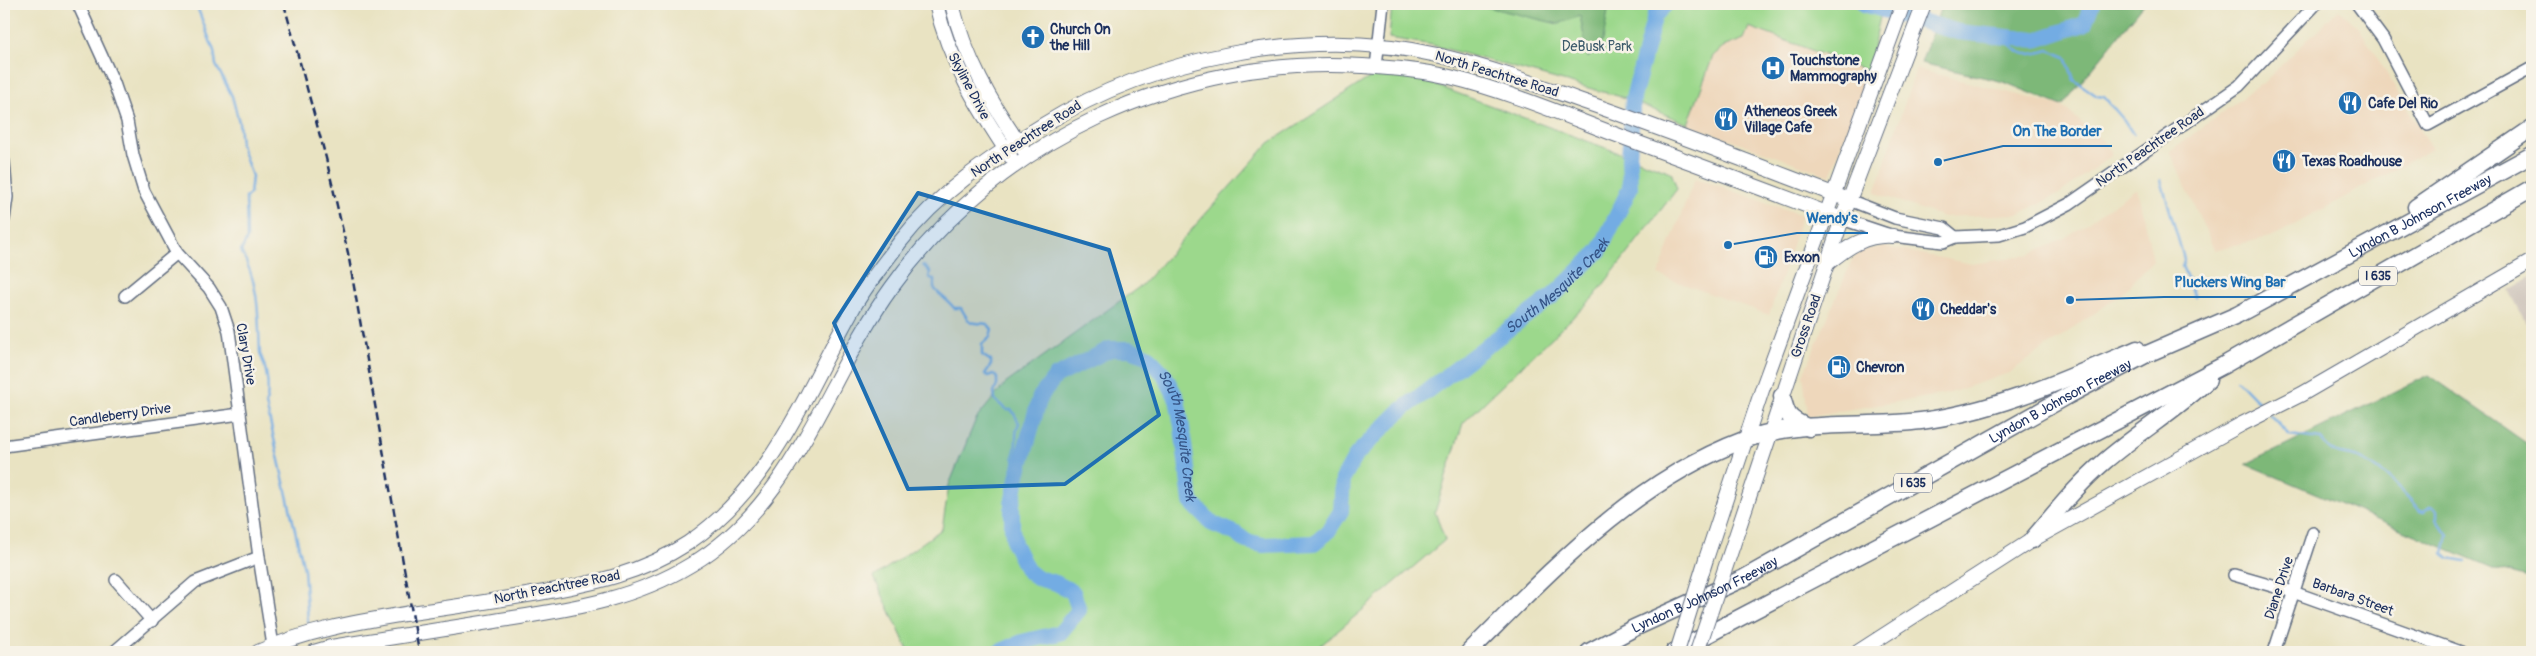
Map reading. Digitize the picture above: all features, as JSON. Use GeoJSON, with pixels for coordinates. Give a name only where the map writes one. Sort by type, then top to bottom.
{"type":"FeatureCollection","features":[{"type":"Feature","properties":{"kind":"highway"},"geometry":{"type":"LineString","coordinates":[[2364,245],[2465,172],[2532,128]]}},
{"type":"Feature","properties":{"kind":"highway","name":"Lyndon B Johnson Freeway"},"geometry":{"type":"LineString","coordinates":[[1589,652],[1634,628],[1744,578],[2069,395],[2147,354],[2237,315],[2532,154]]}},
{"type":"Feature","properties":{"kind":"highway","name":"I 635"},"geometry":{"type":"LineString","coordinates":[[1676,652],[2224,365],[2532,188]]}},
{"type":"Feature","properties":{"kind":"highway"},"geometry":{"type":"LineString","coordinates":[[1469,652],[1558,564],[1615,514],[1675,474],[1745,439],[1769,432],[1920,421],[1996,405],[2036,391],[2146,345],[2237,315]]}},
{"type":"Feature","properties":{"kind":"highway"},"geometry":{"type":"LineString","coordinates":[[2032,540],[2065,500],[2104,461],[2185,402],[2224,365]]}},
{"type":"Feature","properties":{"kind":"highway"},"geometry":{"type":"LineString","coordinates":[[1782,396],[1788,415],[1793,421],[1809,428]]}},
{"type":"Feature","properties":{"kind":"main road","name":"Skyline Drive"},"geometry":{"type":"LineString","coordinates":[[936,4],[950,50],[962,78],[1015,163]]}},
{"type":"Feature","properties":{"kind":"main road","name":"Skyline Drive"},"geometry":{"type":"LineString","coordinates":[[952,4],[971,61],[981,84],[1027,155]]}},
{"type":"Feature","properties":{"kind":"main road","name":"Gross Road"},"geometry":{"type":"LineString","coordinates":[[1676,652],[1745,439],[1826,213],[1904,4]]}},
{"type":"Feature","properties":{"kind":"main road","name":"Gross Road"},"geometry":{"type":"LineString","coordinates":[[1697,652],[1769,432],[1842,219],[1924,4]]}},
{"type":"Feature","properties":{"kind":"main road","name":"North Peachtree Road"},"geometry":{"type":"LineString","coordinates":[[258,652],[274,649],[332,626],[598,582],[652,563],[684,546],[714,524],[737,502],[775,454],[854,306],[904,237],[962,180],[1017,141],[1068,109],[1099,94],[1179,66],[1219,56],[1287,46],[1378,47],[1442,56],[1494,71],[1595,105],[1849,200]]}},
{"type":"Feature","properties":{"kind":"main road","name":"North Peachtree Road"},"geometry":{"type":"LineString","coordinates":[[314,652],[331,647],[603,602],[660,582],[695,563],[723,543],[751,516],[784,475],[872,316],[918,252],[973,197],[1015,163],[1108,112],[1152,94],[1252,70],[1293,66],[1329,64],[1376,67],[1448,77],[1519,98],[1842,219]]}},
{"type":"Feature","properties":{"kind":"main road"},"geometry":{"type":"LineString","coordinates":[[1876,80],[1896,80]]}},
{"type":"Feature","properties":{"kind":"main road"},"geometry":{"type":"LineString","coordinates":[[1700,165],[1709,147]]}},
{"type":"Feature","properties":{"kind":"main road"},"geometry":{"type":"LineString","coordinates":[[1826,265],[1848,247],[1868,238],[1880,235],[1893,236]]}},
{"type":"Feature","properties":{"kind":"main road"},"geometry":{"type":"LineString","coordinates":[[1858,652],[2032,540],[2242,424],[2302,394],[2532,261]]}},
{"type":"Feature","properties":{"kind":"main road"},"geometry":{"type":"LineString","coordinates":[[854,306],[872,316]]}},
{"type":"Feature","properties":{"kind":"main road"},"geometry":{"type":"LineString","coordinates":[[1779,343],[1798,349]]}},
{"type":"Feature","properties":{"kind":"street","name":"Clary Drive"},"geometry":{"type":"LineString","coordinates":[[78,4],[114,83],[127,121],[133,155],[144,191],[178,252],[209,288],[221,307],[229,331],[259,557],[274,649]]}},
{"type":"Feature","properties":{"kind":"street"},"geometry":{"type":"LineString","coordinates":[[1376,67],[1383,4]]}},
{"type":"Feature","properties":{"kind":"street","name":"North Peachtree Road"},"geometry":{"type":"LineString","coordinates":[[1842,219],[1893,236],[1943,242],[1954,237],[1982,237],[2016,230],[2038,221],[2069,204],[2239,86],[2316,4]]}},
{"type":"Feature","properties":{"kind":"street"},"geometry":{"type":"LineString","coordinates":[[2357,4],[2383,40],[2428,125],[2532,68]]}},
{"type":"Feature","properties":{"kind":"street"},"geometry":{"type":"LineString","coordinates":[[4,162],[7,197],[4,219]]}},
{"type":"Feature","properties":{"kind":"street","name":"North Peachtree Road"},"geometry":{"type":"LineString","coordinates":[[1849,200],[1895,218],[1944,228],[1954,237]]}},
{"type":"Feature","properties":{"kind":"street"},"geometry":{"type":"LineString","coordinates":[[124,296],[178,252]]}},
{"type":"Feature","properties":{"kind":"street","name":"Candleberry Drive"},"geometry":{"type":"LineString","coordinates":[[4,446],[240,414]]}},
{"type":"Feature","properties":{"kind":"street","name":"Diane Drive"},"geometry":{"type":"LineString","coordinates":[[2274,652],[2313,533]]}},
{"type":"Feature","properties":{"kind":"street"},"geometry":{"type":"LineString","coordinates":[[114,652],[195,582],[259,557]]}},
{"type":"Feature","properties":{"kind":"street","name":"Barbara Street"},"geometry":{"type":"LineString","coordinates":[[2234,575],[2293,592],[2461,652]]}},
{"type":"Feature","properties":{"kind":"street"},"geometry":{"type":"LineString","coordinates":[[116,580],[152,621]]}},
{"type":"Feature","properties":{"kind":"highlighted area"},"geometry":{"type":"Polygon","coordinates":[[[918,193],[1109,250],[1159,415],[1065,484],[908,489],[834,323],[918,193]]]}},
{"type":"Feature","properties":{"kind":"shaded area"},"geometry":{"type":"Polygon","coordinates":[[[2339,9],[2360,29],[2432,149],[2274,236],[2214,250],[2170,151],[2263,83],[2339,9]]]}},
{"type":"Feature","properties":{"kind":"shaded area"},"geometry":{"type":"Polygon","coordinates":[[[1748,27],[1868,71],[1830,176],[1688,124],[1713,56],[1723,47],[1744,39],[1748,27]]]}},
{"type":"Feature","properties":{"kind":"shaded area"},"geometry":{"type":"Polygon","coordinates":[[[1916,69],[2062,106],[2104,142],[2111,152],[2111,156],[2059,194],[2019,214],[1943,217],[1875,193],[1916,69]]]}},
{"type":"Feature","properties":{"kind":"shaded area"},"geometry":{"type":"Polygon","coordinates":[[[1695,178],[1802,215],[1769,315],[1658,275],[1695,178]]]}},
{"type":"Feature","properties":{"kind":"shaded area"},"geometry":{"type":"Polygon","coordinates":[[[2137,188],[2153,260],[2122,294],[2009,373],[1947,394],[1808,416],[1803,375],[1853,258],[1862,250],[1885,247],[1972,264],[2030,255],[2070,235],[2137,188]]]}},
{"type":"Feature","properties":{"kind":"shaded area"},"geometry":{"type":"Polygon","coordinates":[[[2532,277],[2532,334],[2509,290],[2532,277]]]}},
{"type":"Feature","properties":{"kind":"green space","name":"DeBusk Park"},"geometry":{"type":"Polygon","coordinates":[[[1392,4],[1883,4],[1868,71],[1749,27],[1744,39],[1723,47],[1713,56],[1688,124],[1625,98],[1432,45],[1389,38],[1392,4]]]}},
{"type":"Feature","properties":{"kind":"green space","name":"DeBusk Park"},"geometry":{"type":"Polygon","coordinates":[[[1475,4],[1609,4],[1603,41],[1588,58],[1580,16],[1558,24],[1475,4]]]}},
{"type":"Feature","properties":{"kind":"green space"},"geometry":{"type":"Polygon","coordinates":[[[1942,4],[2144,4],[2062,106],[2004,82],[1921,63],[1942,4]]]}},
{"type":"Feature","properties":{"kind":"green space"},"geometry":{"type":"Polygon","coordinates":[[[1386,67],[1671,172],[1677,189],[1593,298],[1463,423],[1435,512],[1445,540],[1313,652],[909,652],[874,577],[942,529],[949,485],[976,419],[1005,384],[1142,285],[1269,143],[1386,67]]]}},
{"type":"Feature","properties":{"kind":"green space"},"geometry":{"type":"Polygon","coordinates":[[[2429,375],[2532,447],[2532,579],[2495,569],[2246,464],[2429,375]]]}},
{"type":"Feature","properties":{"kind":"waterway"},"geometry":{"type":"LineString","coordinates":[[196,4],[214,51],[216,65],[232,96],[239,122],[241,146],[252,176],[250,194],[246,197],[247,239],[241,251],[252,276],[255,289],[260,354],[267,379],[268,392],[266,404],[304,569],[308,622]]}},
{"type":"Feature","properties":{"kind":"waterway","name":"South Mesquite Creek"},"geometry":{"type":"LineString","coordinates":[[999,652],[1022,642],[1060,633],[1079,610],[1073,592],[1056,583],[1037,578],[1027,570],[1014,543],[1012,528],[1012,504],[1017,478],[1040,397],[1055,377],[1110,349],[1131,349],[1147,356],[1164,374],[1177,399],[1191,502],[1213,524],[1235,533],[1246,541],[1263,545],[1314,543],[1327,533],[1341,511],[1343,479],[1357,454],[1399,412],[1554,295],[1600,250],[1630,188],[1629,159],[1633,98],[1655,15],[1666,4]]}},
{"type":"Feature","properties":{"kind":"waterway","name":"South Mesquite Creek"},"geometry":{"type":"LineString","coordinates":[[1864,4],[1958,32],[2036,40],[2084,24],[2092,4]]}},
{"type":"Feature","properties":{"kind":"waterway"},"geometry":{"type":"LineString","coordinates":[[2002,37],[2023,53],[2033,54],[2049,50],[2066,57],[2074,80],[2097,96],[2104,97],[2124,120],[2133,134]]}},
{"type":"Feature","properties":{"kind":"waterway"},"geometry":{"type":"LineString","coordinates":[[2161,180],[2184,259],[2182,266],[2195,297]]}},
{"type":"Feature","properties":{"kind":"waterway"},"geometry":{"type":"LineString","coordinates":[[923,265],[930,272],[929,277],[934,280],[934,288],[954,308],[961,308],[971,322],[987,324],[992,329],[990,337],[982,344],[982,355],[991,361],[991,365],[985,374],[988,376],[993,374],[997,378],[994,392],[995,400],[1007,410],[1012,410],[1019,423],[1016,431],[1016,447],[1013,456],[1019,474]]}},
{"type":"Feature","properties":{"kind":"waterway"},"geometry":{"type":"LineString","coordinates":[[2237,380],[2263,407]]}},
{"type":"Feature","properties":{"kind":"waterway"},"geometry":{"type":"LineString","coordinates":[[2270,415],[2289,435],[2321,439],[2332,451],[2358,458],[2373,466],[2394,483],[2420,511],[2424,512],[2431,507],[2436,510],[2436,519],[2448,536],[2444,553],[2449,558],[2466,561]]}},
{"type":"Feature","properties":{"kind":"railway"},"geometry":{"type":"LineString","coordinates":[[284,4],[326,158],[348,253],[419,652]]}},
{"type":"Feature","properties":{"kind":"place","name":"Church On the Hill"},"geometry":{"type":"Point","coordinates":[1033,37]}},
{"type":"Feature","properties":{"kind":"place","name":"Touchstone Mammography"},"geometry":{"type":"Point","coordinates":[1773,68]}},
{"type":"Feature","properties":{"kind":"place","name":"Cafe Del Rio"},"geometry":{"type":"Point","coordinates":[2350,103]}},
{"type":"Feature","properties":{"kind":"place","name":"Atheneos Greek Village Cafe"},"geometry":{"type":"Point","coordinates":[1726,119]}},
{"type":"Feature","properties":{"kind":"place","name":"Texas Roadhouse"},"geometry":{"type":"Point","coordinates":[2284,161]}},
{"type":"Feature","properties":{"kind":"place","name":"On The Border"},"geometry":{"type":"Point","coordinates":[1938,162]}},
{"type":"Feature","properties":{"kind":"place","name":"Wendy's"},"geometry":{"type":"Point","coordinates":[1728,245]}},
{"type":"Feature","properties":{"kind":"place","name":"Exxon"},"geometry":{"type":"Point","coordinates":[1766,257]}},
{"type":"Feature","properties":{"kind":"place","name":"Pluckers Wing Bar"},"geometry":{"type":"Point","coordinates":[2070,300]}},
{"type":"Feature","properties":{"kind":"place","name":"Cheddar's"},"geometry":{"type":"Point","coordinates":[1923,309]}},
{"type":"Feature","properties":{"kind":"place","name":"Chevron"},"geometry":{"type":"Point","coordinates":[1839,367]}}]}
